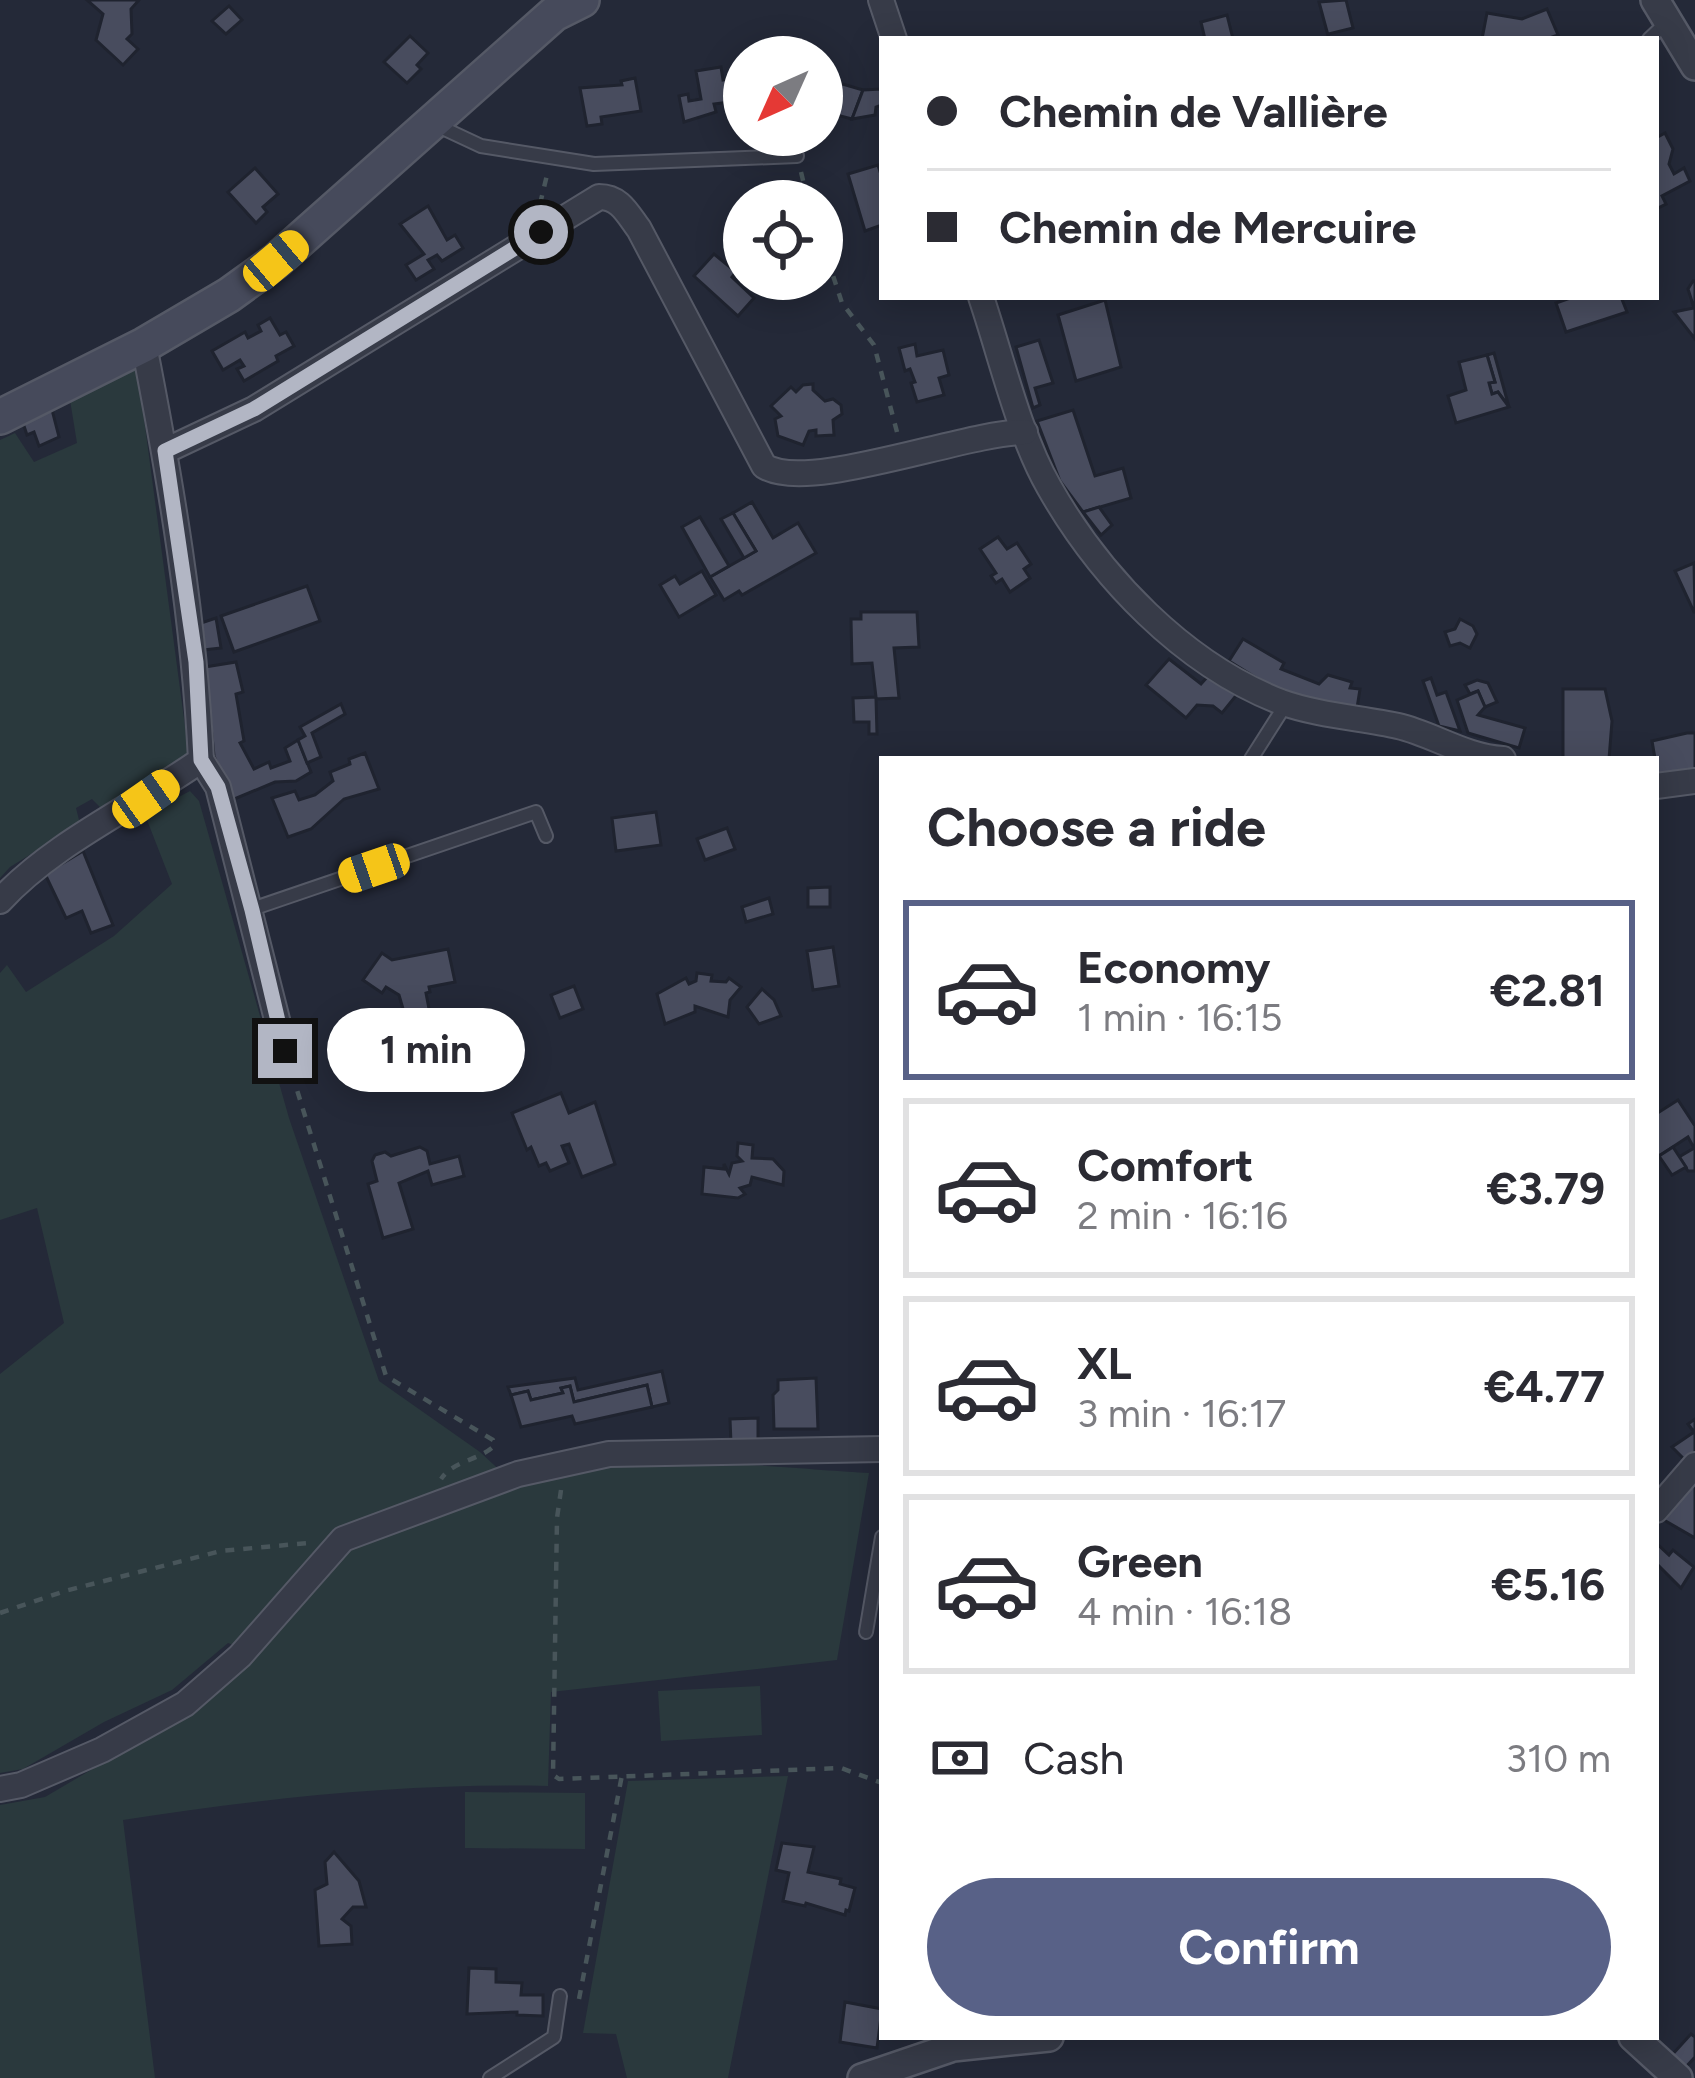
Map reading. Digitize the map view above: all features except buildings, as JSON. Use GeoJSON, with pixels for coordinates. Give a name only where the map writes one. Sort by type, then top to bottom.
{"type":"FeatureCollection","features":[{"type":"Feature","properties":{"kind":"main road"},"geometry":{"type":"LineString","coordinates":[[0,417],[144,345],[230,295],[276,261],[554,14],[582,0]]}},
{"type":"Feature","properties":{"kind":"street"},"geometry":{"type":"LineString","coordinates":[[881,0],[893,36]]}},
{"type":"Feature","properties":{"kind":"street"},"geometry":{"type":"LineString","coordinates":[[1658,20],[1695,66]]}},
{"type":"Feature","properties":{"kind":"street"},"geometry":{"type":"LineString","coordinates":[[165,451],[254,409],[599,197],[611,197],[639,229],[764,466],[775,473],[828,471],[994,432],[1025,432]]}},
{"type":"Feature","properties":{"kind":"street"},"geometry":{"type":"LineString","coordinates":[[982,300],[1025,432],[1049,487],[1090,553],[1196,656],[1286,704],[1407,728],[1431,740],[1492,756]]}},
{"type":"Feature","properties":{"kind":"street"},"geometry":{"type":"LineString","coordinates":[[144,345],[196,662],[201,760],[218,787],[285,1051]]}},
{"type":"Feature","properties":{"kind":"street"},"geometry":{"type":"LineString","coordinates":[[0,901],[27,872],[201,760]]}},
{"type":"Feature","properties":{"kind":"street"},"geometry":{"type":"LineString","coordinates":[[1659,786],[1695,781]]}},
{"type":"Feature","properties":{"kind":"street"},"geometry":{"type":"LineString","coordinates":[[0,1789],[21,1785],[102,1750],[185,1704],[239,1656],[344,1539],[518,1474],[609,1454],[879,1449]]}},
{"type":"Feature","properties":{"kind":"street"},"geometry":{"type":"LineString","coordinates":[[1659,1507],[1695,1465]]}},
{"type":"Feature","properties":{"kind":"street"},"geometry":{"type":"LineString","coordinates":[[862,2078],[952,2047],[1020,2040]]}},
{"type":"Feature","properties":{"kind":"street"},"geometry":{"type":"LineString","coordinates":[[1636,2040],[1678,2078]]}},
{"type":"Feature","properties":{"kind":"lane"},"geometry":{"type":"LineString","coordinates":[[433,124],[481,146],[594,164],[796,156]]}},
{"type":"Feature","properties":{"kind":"lane"},"geometry":{"type":"LineString","coordinates":[[1253,756],[1286,704]]}},
{"type":"Feature","properties":{"kind":"lane"},"geometry":{"type":"LineString","coordinates":[[252,910],[536,812],[546,836]]}},
{"type":"Feature","properties":{"kind":"lane"},"geometry":{"type":"LineString","coordinates":[[866,1632],[879,1555]]}},
{"type":"Feature","properties":{"kind":"lane"},"geometry":{"type":"LineString","coordinates":[[490,2078],[554,2037],[560,1996]]}},
{"type":"Feature","properties":{"kind":"path"},"geometry":{"type":"LineString","coordinates":[[796,156],[802,180]]}},
{"type":"Feature","properties":{"kind":"path"},"geometry":{"type":"LineString","coordinates":[[539,207],[549,157]]}},
{"type":"Feature","properties":{"kind":"path"},"geometry":{"type":"LineString","coordinates":[[841,300],[874,345],[903,455]]}},
{"type":"Feature","properties":{"kind":"path"},"geometry":{"type":"LineString","coordinates":[[285,1051],[386,1376],[493,1440],[488,1452],[448,1468],[437,1484],[460,1477]]}},
{"type":"Feature","properties":{"kind":"path"},"geometry":{"type":"LineString","coordinates":[[556,1481],[562,1490],[557,1518],[554,1775],[559,1779],[841,1768],[879,1783]]}},
{"type":"Feature","properties":{"kind":"path"},"geometry":{"type":"LineString","coordinates":[[0,1613],[65,1591],[221,1551],[344,1539]]}},
{"type":"Feature","properties":{"kind":"path"},"geometry":{"type":"LineString","coordinates":[[575,2017],[622,1775]]}},
{"type":"Feature","properties":{"kind":"shaded area"},"geometry":{"type":"Polygon","coordinates":[[[137,366],[189,756],[103,810],[92,799],[76,808],[80,824],[0,878],[0,440],[15,433],[34,462],[77,443],[70,400],[137,366]]]}},
{"type":"Feature","properties":{"kind":"shaded area"},"geometry":{"type":"Polygon","coordinates":[[[190,791],[199,801],[289,1118],[379,1381],[480,1452],[519,1488],[549,1475],[636,1463],[869,1473],[837,1660],[551,1692],[548,1786],[335,1794],[123,1820],[155,2078],[0,2078],[0,1805],[45,1797],[113,1757],[254,1653],[228,1643],[172,1690],[23,1769],[0,1773],[0,1374],[64,1323],[37,1208],[0,1220],[0,973],[7,965],[26,992],[114,936],[172,884],[145,815],[190,791]]]}},
{"type":"Feature","properties":{"kind":"shaded area"},"geometry":{"type":"Polygon","coordinates":[[[760,1686],[762,1735],[661,1741],[658,1691],[760,1686]]]}},
{"type":"Feature","properties":{"kind":"shaded area"},"geometry":{"type":"Polygon","coordinates":[[[788,1776],[728,2078],[627,2078],[616,2034],[583,2033],[628,1781],[788,1776]]]}},
{"type":"Feature","properties":{"kind":"shaded area"},"geometry":{"type":"Polygon","coordinates":[[[465,1792],[585,1793],[585,1849],[465,1848],[465,1792]]]}},
{"type":"Feature","properties":{"kind":"route"},"geometry":{"type":"LineString","coordinates":[[285,1051],[218,787],[201,760],[196,662],[165,451],[254,409],[541,232]]}}]}
